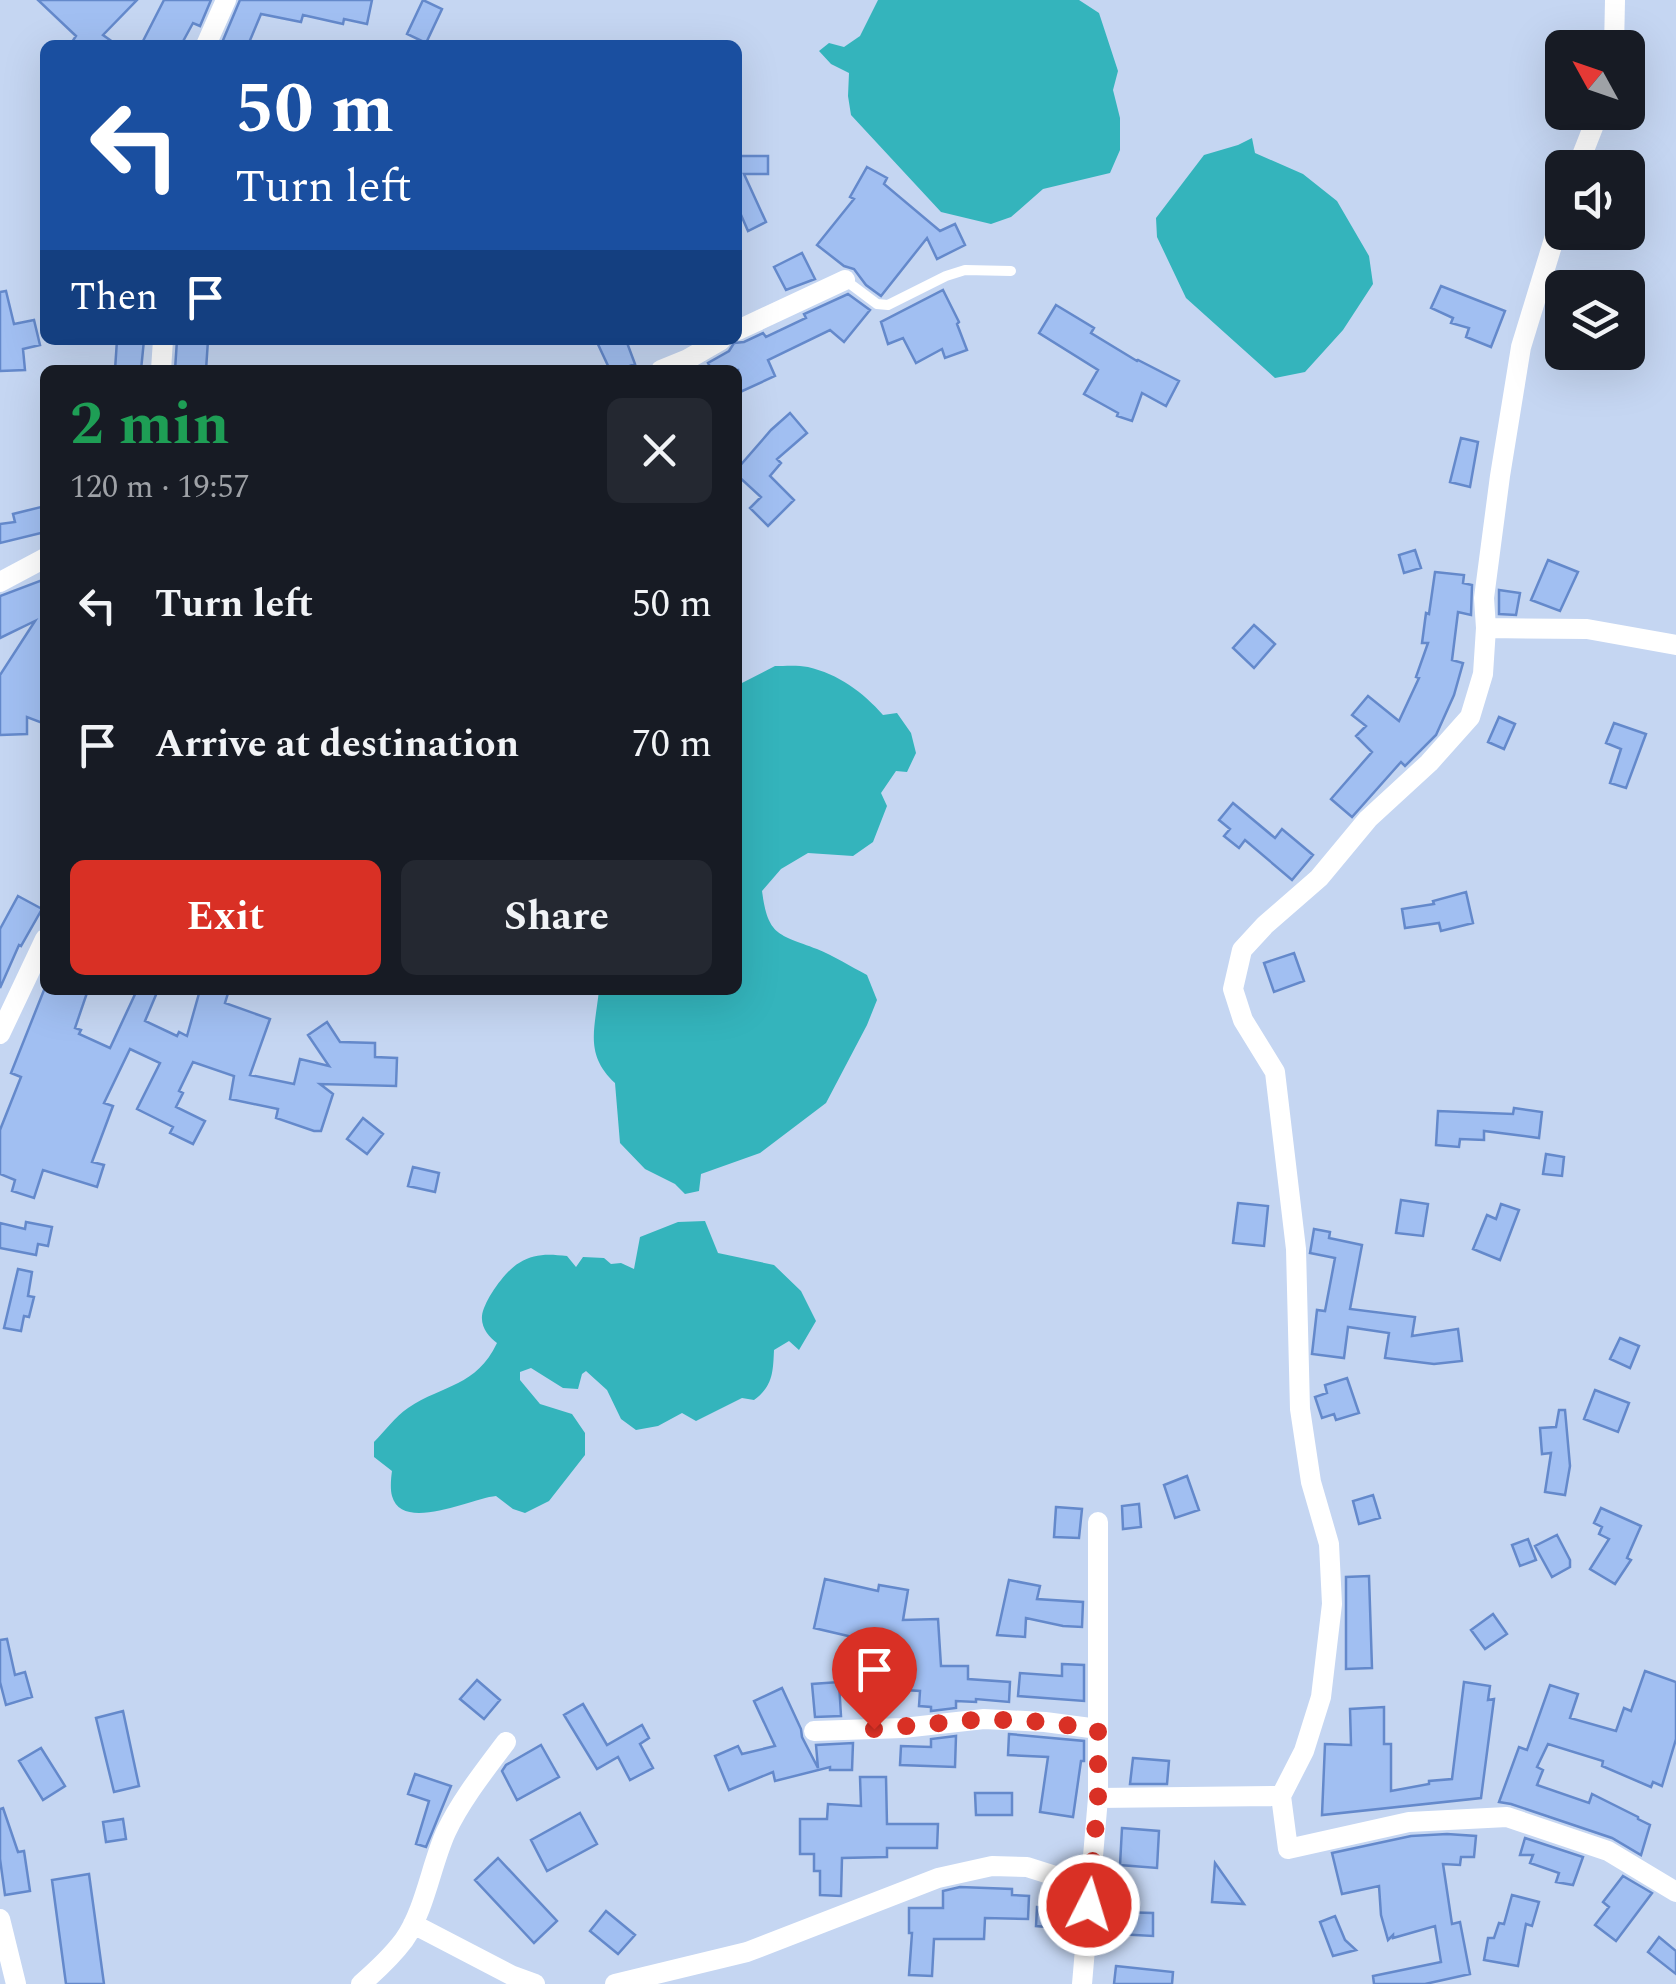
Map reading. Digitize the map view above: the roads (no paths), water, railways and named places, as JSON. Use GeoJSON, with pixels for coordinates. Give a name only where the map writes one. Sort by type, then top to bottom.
{"type":"FeatureCollection","features":[{"type":"Feature","properties":{"kind":"street"},"geometry":{"type":"LineString","coordinates":[[208,40],[226,0]]}},
{"type":"Feature","properties":{"kind":"street"},"geometry":{"type":"LineString","coordinates":[[1614,30],[1615,0]]}},
{"type":"Feature","properties":{"kind":"street"},"geometry":{"type":"LineString","coordinates":[[1551,250],[1521,347],[1484,598],[1483,674],[1470,717],[1429,763],[1368,819],[1319,878],[1242,950],[1233,989],[1243,1020],[1275,1072],[1296,1249],[1300,1409],[1311,1482],[1329,1544],[1332,1604],[1322,1697],[1304,1751],[1281,1796],[1288,1850],[1409,1822],[1506,1818],[1608,1851],[1676,1892]]}},
{"type":"Feature","properties":{"kind":"street"},"geometry":{"type":"LineString","coordinates":[[742,328],[845,280]]}},
{"type":"Feature","properties":{"kind":"street"},"geometry":{"type":"LineString","coordinates":[[673,365],[712,345]]}},
{"type":"Feature","properties":{"kind":"street"},"geometry":{"type":"LineString","coordinates":[[0,582],[40,561]]}},
{"type":"Feature","properties":{"kind":"street"},"geometry":{"type":"LineString","coordinates":[[1486,628],[1587,630],[1676,646]]}},
{"type":"Feature","properties":{"kind":"street"},"geometry":{"type":"LineString","coordinates":[[0,1034],[40,950]]}},
{"type":"Feature","properties":{"kind":"street"},"geometry":{"type":"LineString","coordinates":[[1082,1984],[1098,1798],[1098,1522]]}},
{"type":"Feature","properties":{"kind":"street"},"geometry":{"type":"LineString","coordinates":[[814,1731],[903,1728],[984,1719],[1098,1730]]}},
{"type":"Feature","properties":{"kind":"street"},"geometry":{"type":"LineString","coordinates":[[360,1984],[405,1939],[446,1831],[506,1742]]}},
{"type":"Feature","properties":{"kind":"street"},"geometry":{"type":"LineString","coordinates":[[1098,1798],[1281,1796]]}},
{"type":"Feature","properties":{"kind":"street"},"geometry":{"type":"LineString","coordinates":[[616,1984],[747,1952],[938,1878],[992,1866],[1026,1868],[1090,1887]]}},
{"type":"Feature","properties":{"kind":"street"},"geometry":{"type":"LineString","coordinates":[[0,1920],[16,1984]]}},
{"type":"Feature","properties":{"kind":"street"},"geometry":{"type":"LineString","coordinates":[[413,1924],[535,1984]]}},
{"type":"Feature","properties":{"kind":"lane"},"geometry":{"type":"LineString","coordinates":[[845,280],[877,304],[888,305],[965,270],[1011,271]]}}]}
